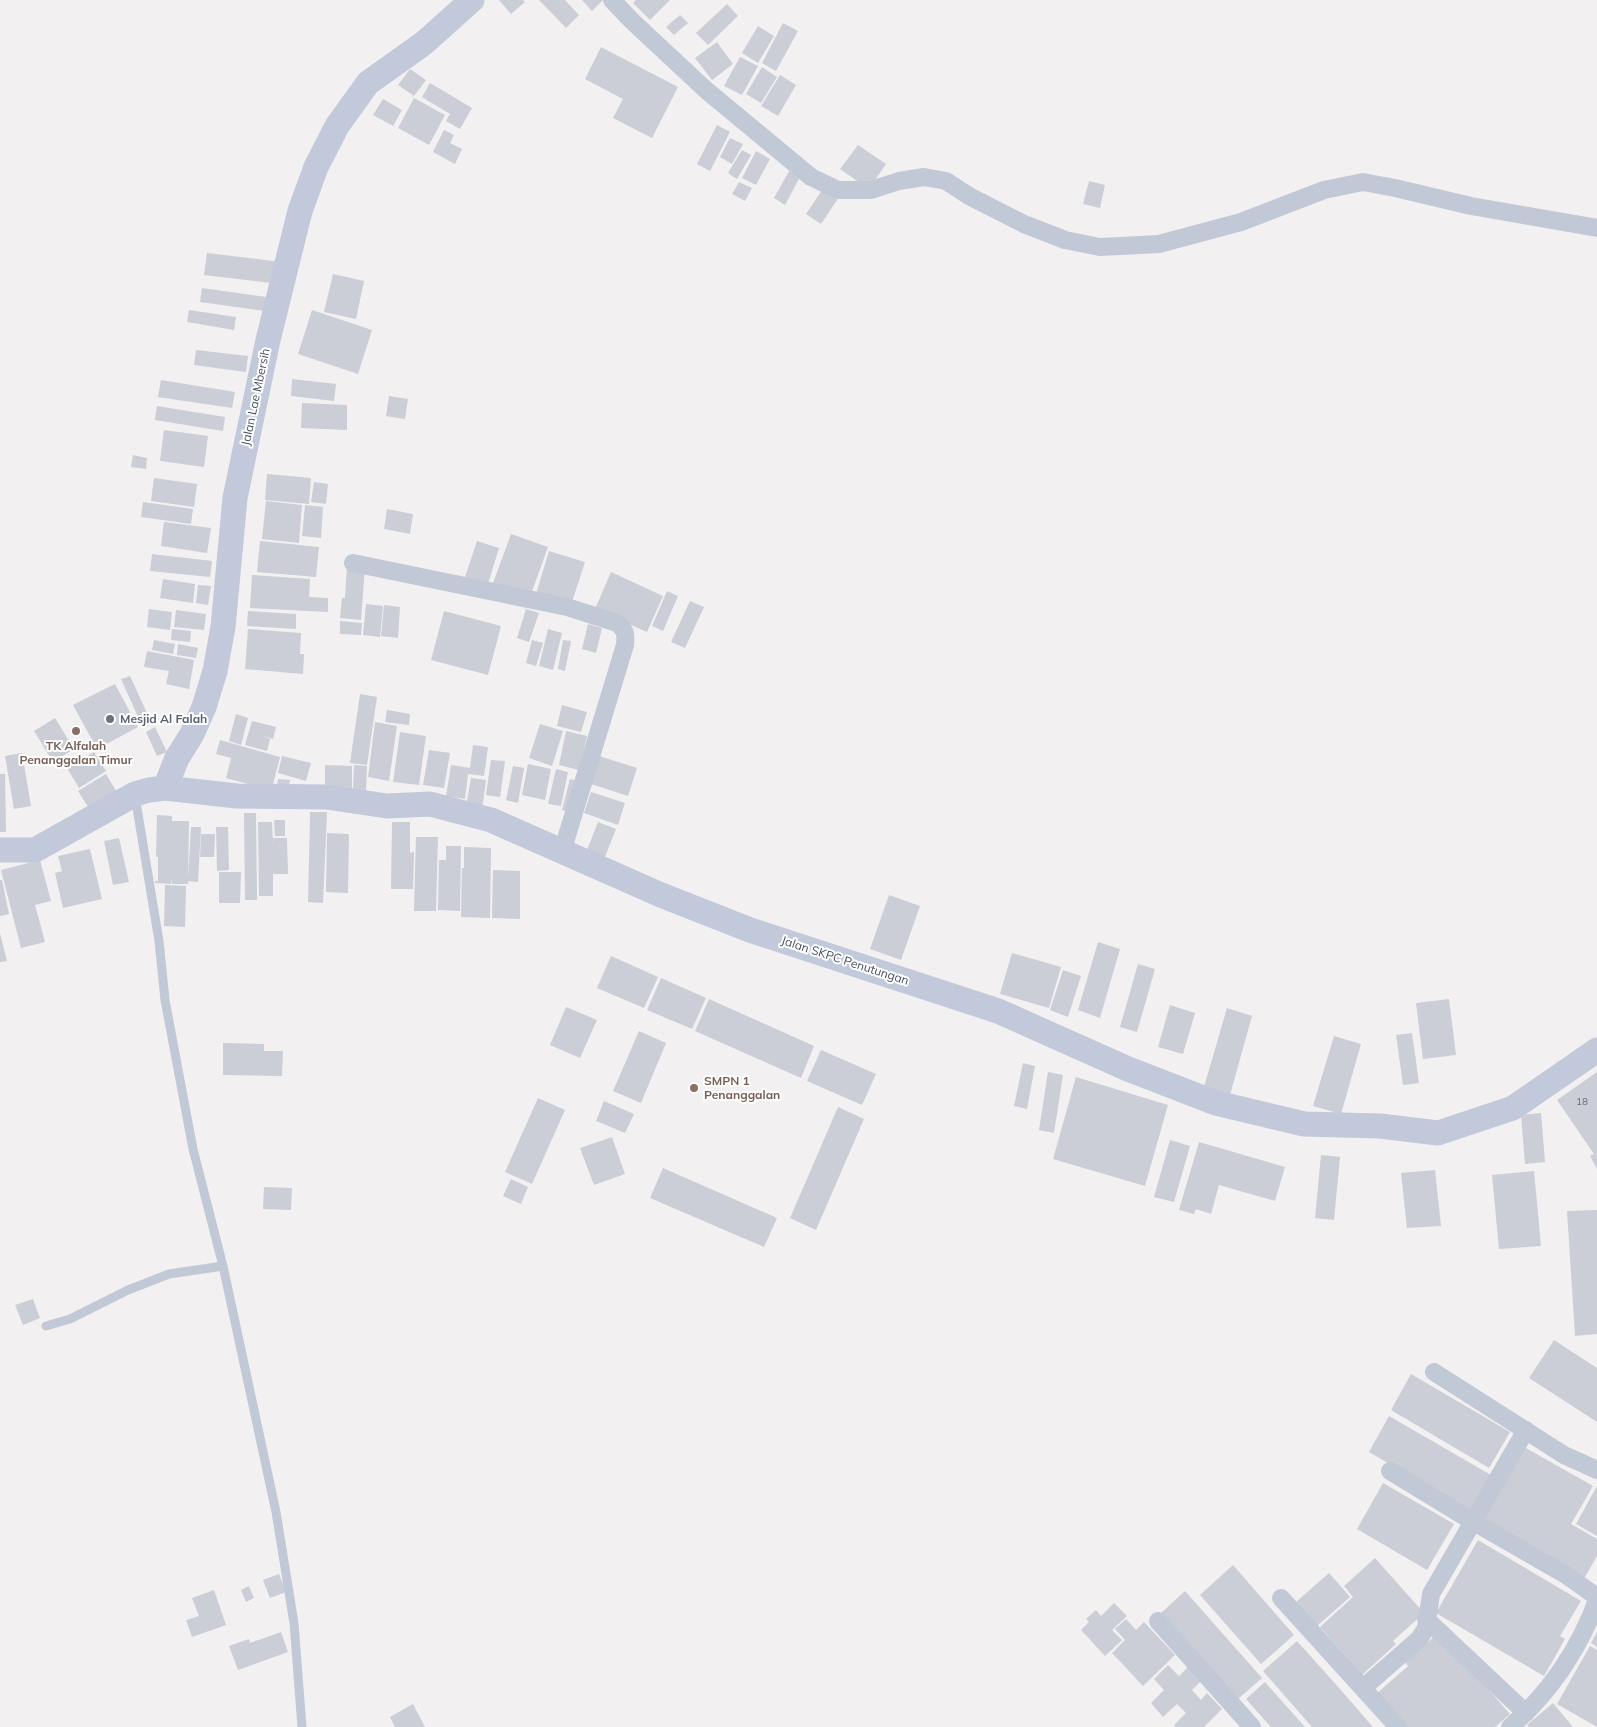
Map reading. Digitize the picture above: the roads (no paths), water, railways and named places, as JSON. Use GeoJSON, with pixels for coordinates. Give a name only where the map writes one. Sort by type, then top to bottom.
{"type":"FeatureCollection","features":[{"type":"Feature","properties":{"kind":"street","name":"Jalan Lae Mbersih"},"geometry":{"type":"LineString","coordinates":[[165,788],[177,758],[192,734],[204,707],[215,671],[223,626],[235,498],[268,340],[300,211],[316,166],[337,126],[368,84],[424,43],[472,0]]}},
{"type":"Feature","properties":{"kind":"street"},"geometry":{"type":"LineString","coordinates":[[612,0],[706,90],[811,177],[838,190],[871,190],[924,176],[946,181],[970,196],[1024,224],[1065,240],[1100,247],[1159,244],[1241,222],[1324,190],[1363,182],[1472,206],[1597,228]]}},
{"type":"Feature","properties":{"kind":"street"},"geometry":{"type":"LineString","coordinates":[[353,563],[567,607],[618,623],[622,627],[626,635],[625,645],[562,852]]}},
{"type":"Feature","properties":{"kind":"street","name":"Jalan SKPC Penutungan"},"geometry":{"type":"LineString","coordinates":[[0,850],[35,850],[135,794],[165,788],[237,796],[326,797],[387,806],[430,804],[491,820],[661,895],[750,930],[998,1011],[1128,1069],[1216,1103],[1304,1124],[1380,1126],[1438,1133],[1513,1108],[1597,1050]]}},
{"type":"Feature","properties":{"kind":"street"},"geometry":{"type":"LineString","coordinates":[[1434,1372],[1564,1455],[1597,1470]]}},
{"type":"Feature","properties":{"kind":"street"},"geometry":{"type":"LineString","coordinates":[[1364,1688],[1419,1639],[1426,1628],[1431,1594],[1526,1430]]}},
{"type":"Feature","properties":{"kind":"street"},"geometry":{"type":"LineString","coordinates":[[1390,1471],[1566,1575],[1597,1599],[1592,1616],[1553,1681],[1526,1713],[1510,1727]]}},
{"type":"Feature","properties":{"kind":"street"},"geometry":{"type":"LineString","coordinates":[[1281,1598],[1398,1727]]}},
{"type":"Feature","properties":{"kind":"street"},"geometry":{"type":"LineString","coordinates":[[1426,1619],[1526,1713]]}},
{"type":"Feature","properties":{"kind":"street"},"geometry":{"type":"LineString","coordinates":[[1158,1621],[1252,1727]]}},
{"type":"Feature","properties":{"kind":"lane"},"geometry":{"type":"LineString","coordinates":[[135,794],[159,941],[172,1044],[193,1150],[223,1266],[276,1512],[294,1623],[302,1727]]}},
{"type":"Feature","properties":{"kind":"lane"},"geometry":{"type":"LineString","coordinates":[[46,1326],[70,1319],[128,1290],[169,1274],[223,1266]]}},
{"type":"Feature","properties":{"kind":"place","name":"Mesjid Al Falah"},"geometry":{"type":"Point","coordinates":[110,719]}},
{"type":"Feature","properties":{"kind":"place","name":"TK Alfalah Penanggalan Timur"},"geometry":{"type":"Point","coordinates":[76,731]}},
{"type":"Feature","properties":{"kind":"place","name":"SMPN 1 Penanggalan"},"geometry":{"type":"Point","coordinates":[694,1088]}}]}
